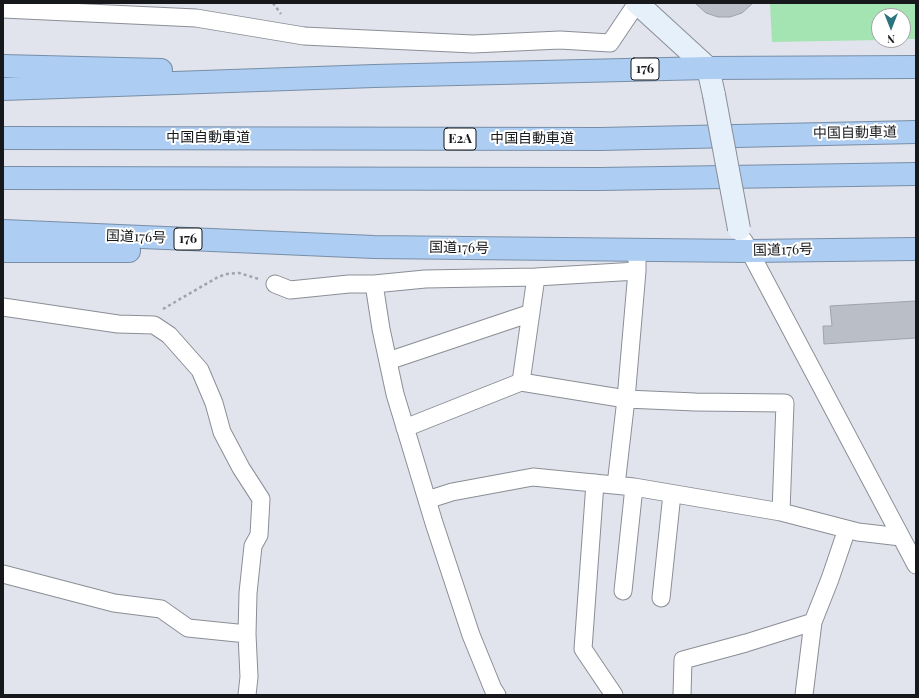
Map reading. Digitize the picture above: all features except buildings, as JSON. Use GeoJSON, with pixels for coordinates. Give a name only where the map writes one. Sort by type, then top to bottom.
{"type":"FeatureCollection","features":[{"type":"Feature","properties":{"kind":"highway"},"geometry":{"type":"LineString","coordinates":[[3,66],[374,76]]}},
{"type":"Feature","properties":{"kind":"highway","name":"176"},"geometry":{"type":"LineString","coordinates":[[3,89],[374,76],[708,68],[916,67]]}},
{"type":"Feature","properties":{"kind":"highway","name":"中国自動車道"},"geometry":{"type":"LineString","coordinates":[[3,138],[600,139],[916,132]]}},
{"type":"Feature","properties":{"kind":"highway"},"geometry":{"type":"LineString","coordinates":[[3,178],[599,179],[916,174]]}},
{"type":"Feature","properties":{"kind":"highway","name":"国道176号"},"geometry":{"type":"LineString","coordinates":[[3,231],[637,260],[748,251],[916,249]]}},
{"type":"Feature","properties":{"kind":"highway"},"geometry":{"type":"LineString","coordinates":[[3,251],[150,251],[374,247]]}},
{"type":"Feature","properties":{"kind":"street"},"geometry":{"type":"LineString","coordinates":[[3,9],[39,7],[196,18],[304,36],[473,44],[560,40],[610,43],[637,3],[708,68],[739,230],[748,251],[916,565]]}},
{"type":"Feature","properties":{"kind":"street"},"geometry":{"type":"LineString","coordinates":[[275,284],[290,290],[425,279],[536,278],[637,260],[626,399],[616,485]]}},
{"type":"Feature","properties":{"kind":"street"},"geometry":{"type":"LineString","coordinates":[[522,382],[536,278]]}},
{"type":"Feature","properties":{"kind":"street"},"geometry":{"type":"LineString","coordinates":[[374,284],[381,329],[395,394],[405,428],[471,635],[493,689],[497,695]]}},
{"type":"Feature","properties":{"kind":"street"},"geometry":{"type":"LineString","coordinates":[[3,307],[118,324],[154,325],[170,335],[200,370],[214,403],[222,432],[241,468],[261,499],[259,535],[253,546],[248,593],[247,634],[249,677],[247,695]]}},
{"type":"Feature","properties":{"kind":"street"},"geometry":{"type":"LineString","coordinates":[[133,325],[157,312]]}},
{"type":"Feature","properties":{"kind":"street"},"geometry":{"type":"LineString","coordinates":[[388,360],[531,313]]}},
{"type":"Feature","properties":{"kind":"street"},"geometry":{"type":"LineString","coordinates":[[405,428],[522,382],[626,399],[695,402],[784,403],[781,512]]}},
{"type":"Feature","properties":{"kind":"street"},"geometry":{"type":"LineString","coordinates":[[427,500],[452,492],[533,477],[634,487],[781,512],[858,532],[901,537]]}},
{"type":"Feature","properties":{"kind":"street"},"geometry":{"type":"LineString","coordinates":[[595,484],[583,649],[614,695]]}},
{"type":"Feature","properties":{"kind":"street"},"geometry":{"type":"LineString","coordinates":[[623,591],[634,487]]}},
{"type":"Feature","properties":{"kind":"street"},"geometry":{"type":"LineString","coordinates":[[661,598],[672,494]]}},
{"type":"Feature","properties":{"kind":"street"},"geometry":{"type":"LineString","coordinates":[[804,695],[813,622],[830,579],[847,529]]}},
{"type":"Feature","properties":{"kind":"street"},"geometry":{"type":"LineString","coordinates":[[3,574],[114,603],[161,609],[188,628],[247,634]]}},
{"type":"Feature","properties":{"kind":"street"},"geometry":{"type":"LineString","coordinates":[[682,695],[683,660],[746,643],[813,622]]}},
{"type":"Feature","properties":{"kind":"path"},"geometry":{"type":"LineString","coordinates":[[157,312],[227,274],[239,273],[275,284]]}},
{"type":"Feature","properties":{"kind":"green space"},"geometry":{"type":"Polygon","coordinates":[[[770,3],[916,3],[916,39],[911,39],[911,8],[871,8],[871,40],[772,42],[770,3]]]}}]}
